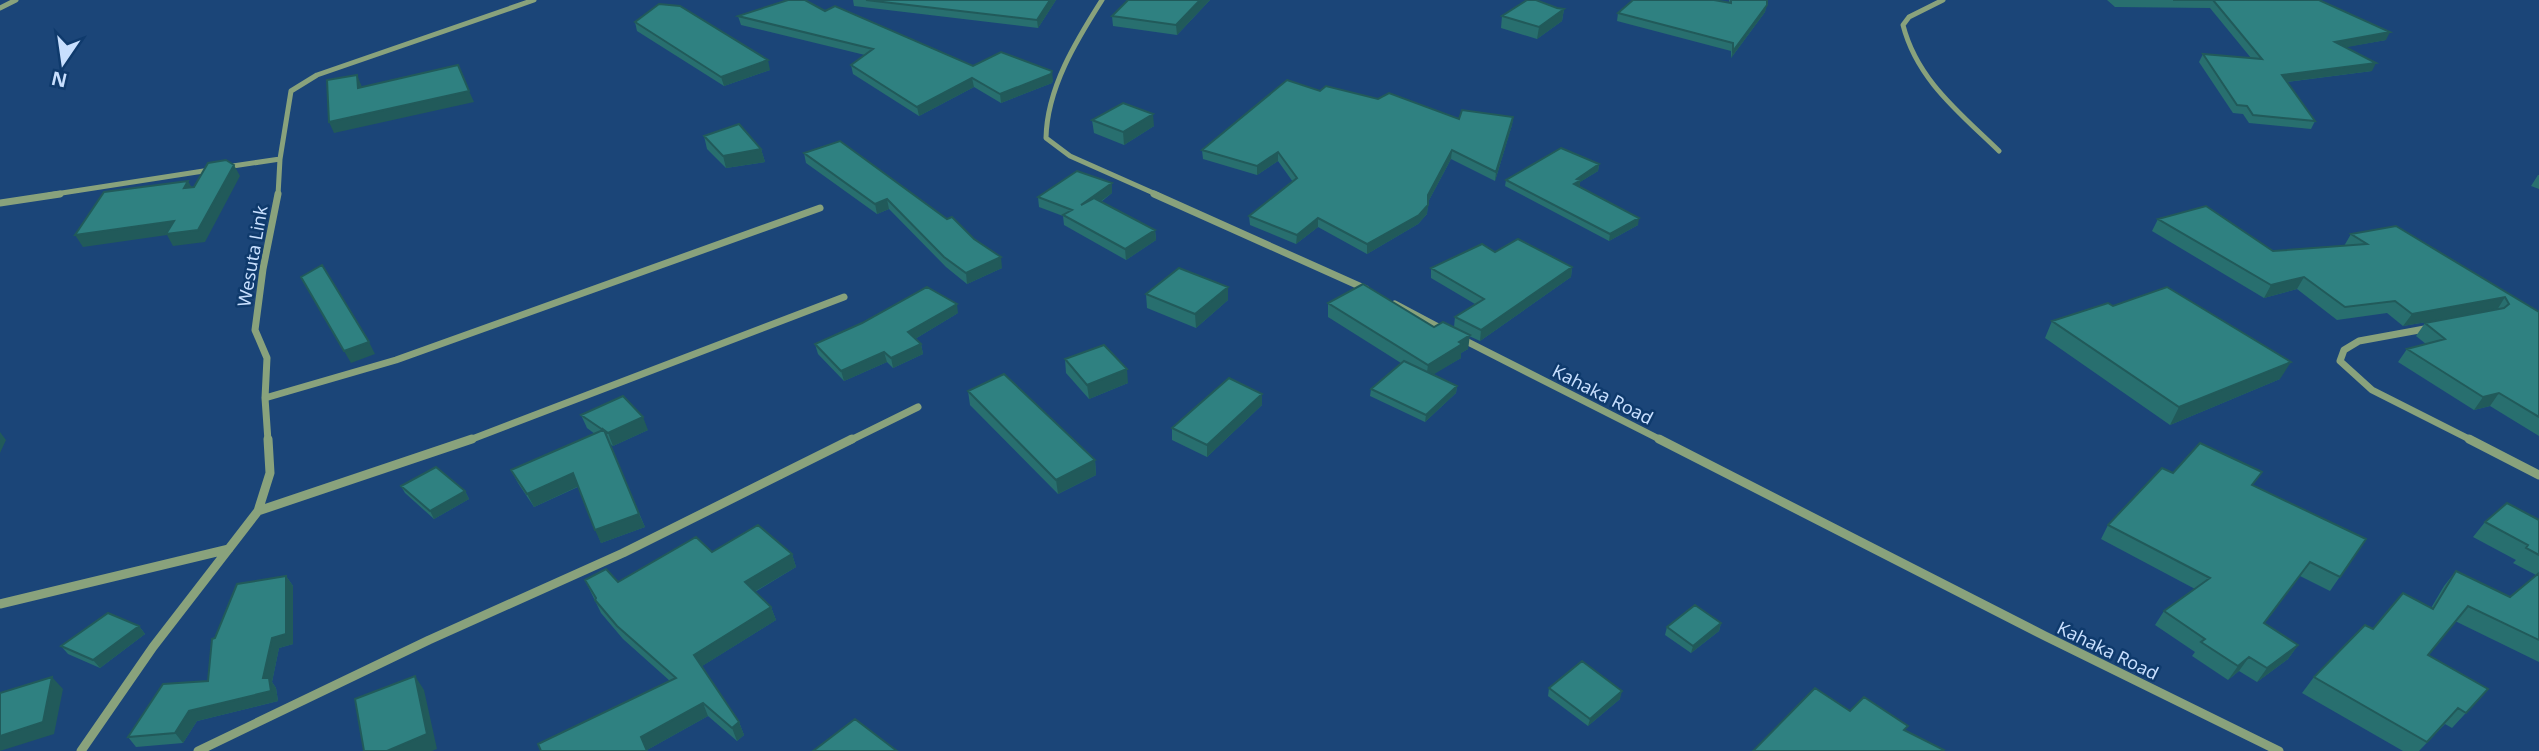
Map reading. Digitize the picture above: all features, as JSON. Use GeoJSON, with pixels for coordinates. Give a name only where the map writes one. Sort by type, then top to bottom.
{"type":"FeatureCollection","features":[{"type":"Feature","properties":{"kind":"street"},"geometry":{"type":"LineString","coordinates":[[0,8],[16,0]]}},
{"type":"Feature","properties":{"kind":"street","name":"Wesuta Link"},"geometry":{"type":"LineString","coordinates":[[81,751],[153,646],[258,511],[270,473],[265,398],[267,358],[255,330],[263,269],[277,205],[280,159],[290,91],[317,75],[534,0]]}},
{"type":"Feature","properties":{"kind":"street"},"geometry":{"type":"LineString","coordinates":[[1102,0],[1075,44],[1044,124],[1045,138],[1070,156],[1343,277],[1379,296]]}},
{"type":"Feature","properties":{"kind":"street"},"geometry":{"type":"LineString","coordinates":[[1943,0],[1909,17],[1903,25],[1905,37],[1915,60],[1944,97],[1999,151]]}},
{"type":"Feature","properties":{"kind":"street"},"geometry":{"type":"LineString","coordinates":[[0,203],[280,159]]}},
{"type":"Feature","properties":{"kind":"street"},"geometry":{"type":"LineString","coordinates":[[265,398],[396,360],[820,208]]}},
{"type":"Feature","properties":{"kind":"street"},"geometry":{"type":"LineString","coordinates":[[258,511],[337,487],[554,409],[844,297]]}},
{"type":"Feature","properties":{"kind":"street","name":"Kahaka Road"},"geometry":{"type":"LineString","coordinates":[[1391,302],[1958,592],[2279,751]]}},
{"type":"Feature","properties":{"kind":"street"},"geometry":{"type":"LineString","coordinates":[[2440,326],[2359,341],[2344,351],[2340,361],[2372,390],[2539,475]]}},
{"type":"Feature","properties":{"kind":"street"},"geometry":{"type":"LineString","coordinates":[[198,751],[429,639],[623,553],[918,407]]}},
{"type":"Feature","properties":{"kind":"street"},"geometry":{"type":"LineString","coordinates":[[0,604],[229,549]]}},
{"type":"Feature","properties":{"kind":"building"},"geometry":{"type":"Polygon","coordinates":[[[788,0],[805,0],[825,11],[835,6],[973,66],[1001,52],[1052,71],[1051,74],[1000,94],[972,78],[917,107],[851,65],[873,49],[738,16],[788,0]]]}},
{"type":"Feature","properties":{"kind":"building"},"geometry":{"type":"Polygon","coordinates":[[[866,0],[1050,0],[1037,20],[866,0]]]}},
{"type":"Feature","properties":{"kind":"building"},"geometry":{"type":"Polygon","coordinates":[[[1128,0],[1200,0],[1176,25],[1112,16],[1128,0]]]}},
{"type":"Feature","properties":{"kind":"building"},"geometry":{"type":"Polygon","coordinates":[[[1527,0],[1536,0],[1564,9],[1539,27],[1502,16],[1527,0]]]}},
{"type":"Feature","properties":{"kind":"building"},"geometry":{"type":"Polygon","coordinates":[[[1633,0],[1714,0],[1731,3],[1731,0],[1767,0],[1767,5],[1733,51],[1733,43],[1618,13],[1633,0]]]}},
{"type":"Feature","properties":{"kind":"building"},"geometry":{"type":"Polygon","coordinates":[[[2213,0],[2319,0],[2390,32],[2335,42],[2376,63],[2282,75],[2315,121],[2253,115],[2247,106],[2237,105],[2203,54],[2262,59],[2213,0]]]}},
{"type":"Feature","properties":{"kind":"building"},"geometry":{"type":"Polygon","coordinates":[[[659,4],[680,6],[768,60],[721,77],[635,22],[659,4]]]}},
{"type":"Feature","properties":{"kind":"building"},"geometry":{"type":"Polygon","coordinates":[[[458,65],[469,91],[329,122],[327,80],[357,75],[358,88],[458,65]]]}},
{"type":"Feature","properties":{"kind":"building"},"geometry":{"type":"Polygon","coordinates":[[[1287,80],[1320,91],[1326,86],[1378,99],[1389,93],[1459,119],[1462,110],[1513,117],[1496,172],[1452,150],[1428,195],[1428,205],[1419,215],[1367,244],[1318,218],[1297,235],[1249,216],[1297,178],[1278,152],[1257,166],[1202,150],[1287,80]]]}},
{"type":"Feature","properties":{"kind":"building"},"geometry":{"type":"Polygon","coordinates":[[[1123,103],[1153,114],[1123,132],[1092,120],[1123,103]]]}},
{"type":"Feature","properties":{"kind":"building"},"geometry":{"type":"Polygon","coordinates":[[[739,124],[761,149],[723,156],[704,136],[739,124]]]}},
{"type":"Feature","properties":{"kind":"building"},"geometry":{"type":"Polygon","coordinates":[[[840,141],[947,219],[952,217],[974,239],[1001,257],[966,273],[944,257],[887,199],[875,204],[804,153],[840,141]]]}},
{"type":"Feature","properties":{"kind":"building"},"geometry":{"type":"Polygon","coordinates":[[[1561,148],[1599,164],[1574,184],[1639,218],[1610,234],[1506,180],[1561,148]]]}},
{"type":"Feature","properties":{"kind":"building"},"geometry":{"type":"Polygon","coordinates":[[[226,160],[234,165],[198,230],[166,234],[174,221],[75,235],[104,192],[188,181],[184,188],[194,187],[208,163],[226,160]]]}},
{"type":"Feature","properties":{"kind":"building"},"geometry":{"type":"Polygon","coordinates":[[[1077,171],[1112,183],[1081,205],[1094,198],[1155,230],[1125,249],[1063,215],[1072,210],[1038,197],[1077,171]]]}},
{"type":"Feature","properties":{"kind":"building"},"geometry":{"type":"Polygon","coordinates":[[[2206,206],[2273,251],[2367,244],[2351,234],[2396,226],[2539,312],[2539,417],[2499,393],[2483,397],[2407,349],[2445,339],[2425,323],[2504,308],[2509,304],[2505,297],[2412,314],[2395,301],[2345,307],[2304,277],[2271,285],[2158,219],[2206,206]]]}},
{"type":"Feature","properties":{"kind":"building"},"geometry":{"type":"Polygon","coordinates":[[[1518,239],[1572,267],[1481,330],[1455,317],[1484,299],[1431,268],[1482,244],[1495,252],[1518,239]]]}},
{"type":"Feature","properties":{"kind":"building"},"geometry":{"type":"Polygon","coordinates":[[[322,265],[369,342],[344,351],[301,277],[322,265]]]}},
{"type":"Feature","properties":{"kind":"building"},"geometry":{"type":"Polygon","coordinates":[[[1179,268],[1228,287],[1195,314],[1146,294],[1179,268]]]}},
{"type":"Feature","properties":{"kind":"building"},"geometry":{"type":"Polygon","coordinates":[[[1363,284],[1434,327],[1443,322],[1470,335],[1459,342],[1462,344],[1428,365],[1328,303],[1363,284]]]}},
{"type":"Feature","properties":{"kind":"building"},"geometry":{"type":"Polygon","coordinates":[[[927,287],[957,304],[908,332],[921,344],[891,358],[884,352],[841,371],[815,344],[862,323],[927,287]]]}},
{"type":"Feature","properties":{"kind":"building"},"geometry":{"type":"Polygon","coordinates":[[[2167,287],[2291,362],[2179,407],[2052,321],[2108,303],[2113,306],[2167,287]]]}},
{"type":"Feature","properties":{"kind":"building"},"geometry":{"type":"Polygon","coordinates":[[[1104,345],[1127,369],[1087,385],[1065,359],[1104,345]]]}},
{"type":"Feature","properties":{"kind":"building"},"geometry":{"type":"Polygon","coordinates":[[[1404,361],[1457,386],[1426,415],[1371,389],[1404,361]]]}},
{"type":"Feature","properties":{"kind":"building"},"geometry":{"type":"Polygon","coordinates":[[[1004,374],[1095,460],[1056,480],[968,391],[1004,374]]]}},
{"type":"Feature","properties":{"kind":"building"},"geometry":{"type":"Polygon","coordinates":[[[1229,378],[1262,394],[1207,445],[1172,428],[1229,378]]]}},
{"type":"Feature","properties":{"kind":"building"},"geometry":{"type":"Polygon","coordinates":[[[623,396],[643,417],[608,433],[604,430],[639,514],[595,530],[573,473],[527,494],[511,470],[603,430],[581,415],[623,396]]]}},
{"type":"Feature","properties":{"kind":"building"},"geometry":{"type":"Polygon","coordinates":[[[2200,443],[2262,472],[2252,485],[2366,539],[2340,577],[2310,562],[2264,623],[2298,645],[2267,668],[2249,657],[2238,666],[2201,642],[2205,639],[2164,611],[2210,578],[2108,525],[2162,468],[2173,473],[2200,443]]]}},
{"type":"Feature","properties":{"kind":"building"},"geometry":{"type":"Polygon","coordinates":[[[436,467],[465,491],[430,511],[401,486],[436,467]]]}},
{"type":"Feature","properties":{"kind":"building"},"geometry":{"type":"Polygon","coordinates":[[[2507,503],[2539,520],[2539,555],[2526,548],[2528,545],[2485,522],[2507,503]]]}},
{"type":"Feature","properties":{"kind":"building"},"geometry":{"type":"Polygon","coordinates":[[[758,525],[792,554],[745,582],[771,607],[694,655],[739,722],[732,728],[703,703],[641,737],[647,751],[541,751],[538,744],[676,678],[617,626],[595,600],[585,580],[606,569],[618,582],[696,537],[712,552],[758,525]]]}},
{"type":"Feature","properties":{"kind":"building"},"geometry":{"type":"Polygon","coordinates":[[[2456,571],[2510,597],[2539,573],[2539,640],[2468,606],[2428,655],[2488,689],[2466,713],[2458,708],[2427,742],[2314,677],[2365,625],[2373,629],[2403,593],[2433,609],[2456,571]]]}},
{"type":"Feature","properties":{"kind":"building"},"geometry":{"type":"Polygon","coordinates":[[[286,576],[286,634],[272,638],[263,678],[269,678],[271,691],[189,711],[175,733],[128,737],[163,684],[208,681],[212,639],[215,638],[237,584],[286,576]]]}},
{"type":"Feature","properties":{"kind":"building"},"geometry":{"type":"Polygon","coordinates":[[[1695,605],[1721,623],[1693,646],[1667,627],[1695,605]]]}},
{"type":"Feature","properties":{"kind":"building"},"geometry":{"type":"Polygon","coordinates":[[[108,613],[139,626],[93,660],[61,646],[108,613]]]}},
{"type":"Feature","properties":{"kind":"building"},"geometry":{"type":"Polygon","coordinates":[[[1582,661],[1622,691],[1590,719],[1549,688],[1582,661]]]}},
{"type":"Feature","properties":{"kind":"building"},"geometry":{"type":"Polygon","coordinates":[[[415,676],[427,734],[387,751],[364,751],[355,699],[415,676]]]}},
{"type":"Feature","properties":{"kind":"building"},"geometry":{"type":"Polygon","coordinates":[[[52,677],[43,722],[0,736],[0,693],[52,677]]]}},
{"type":"Feature","properties":{"kind":"building"},"geometry":{"type":"Polygon","coordinates":[[[1815,688],[1850,711],[1864,697],[1908,726],[1904,730],[1944,750],[1753,751],[1815,688]]]}},
{"type":"Feature","properties":{"kind":"building"},"geometry":{"type":"Polygon","coordinates":[[[855,719],[897,751],[813,751],[855,719]]]}}]}
